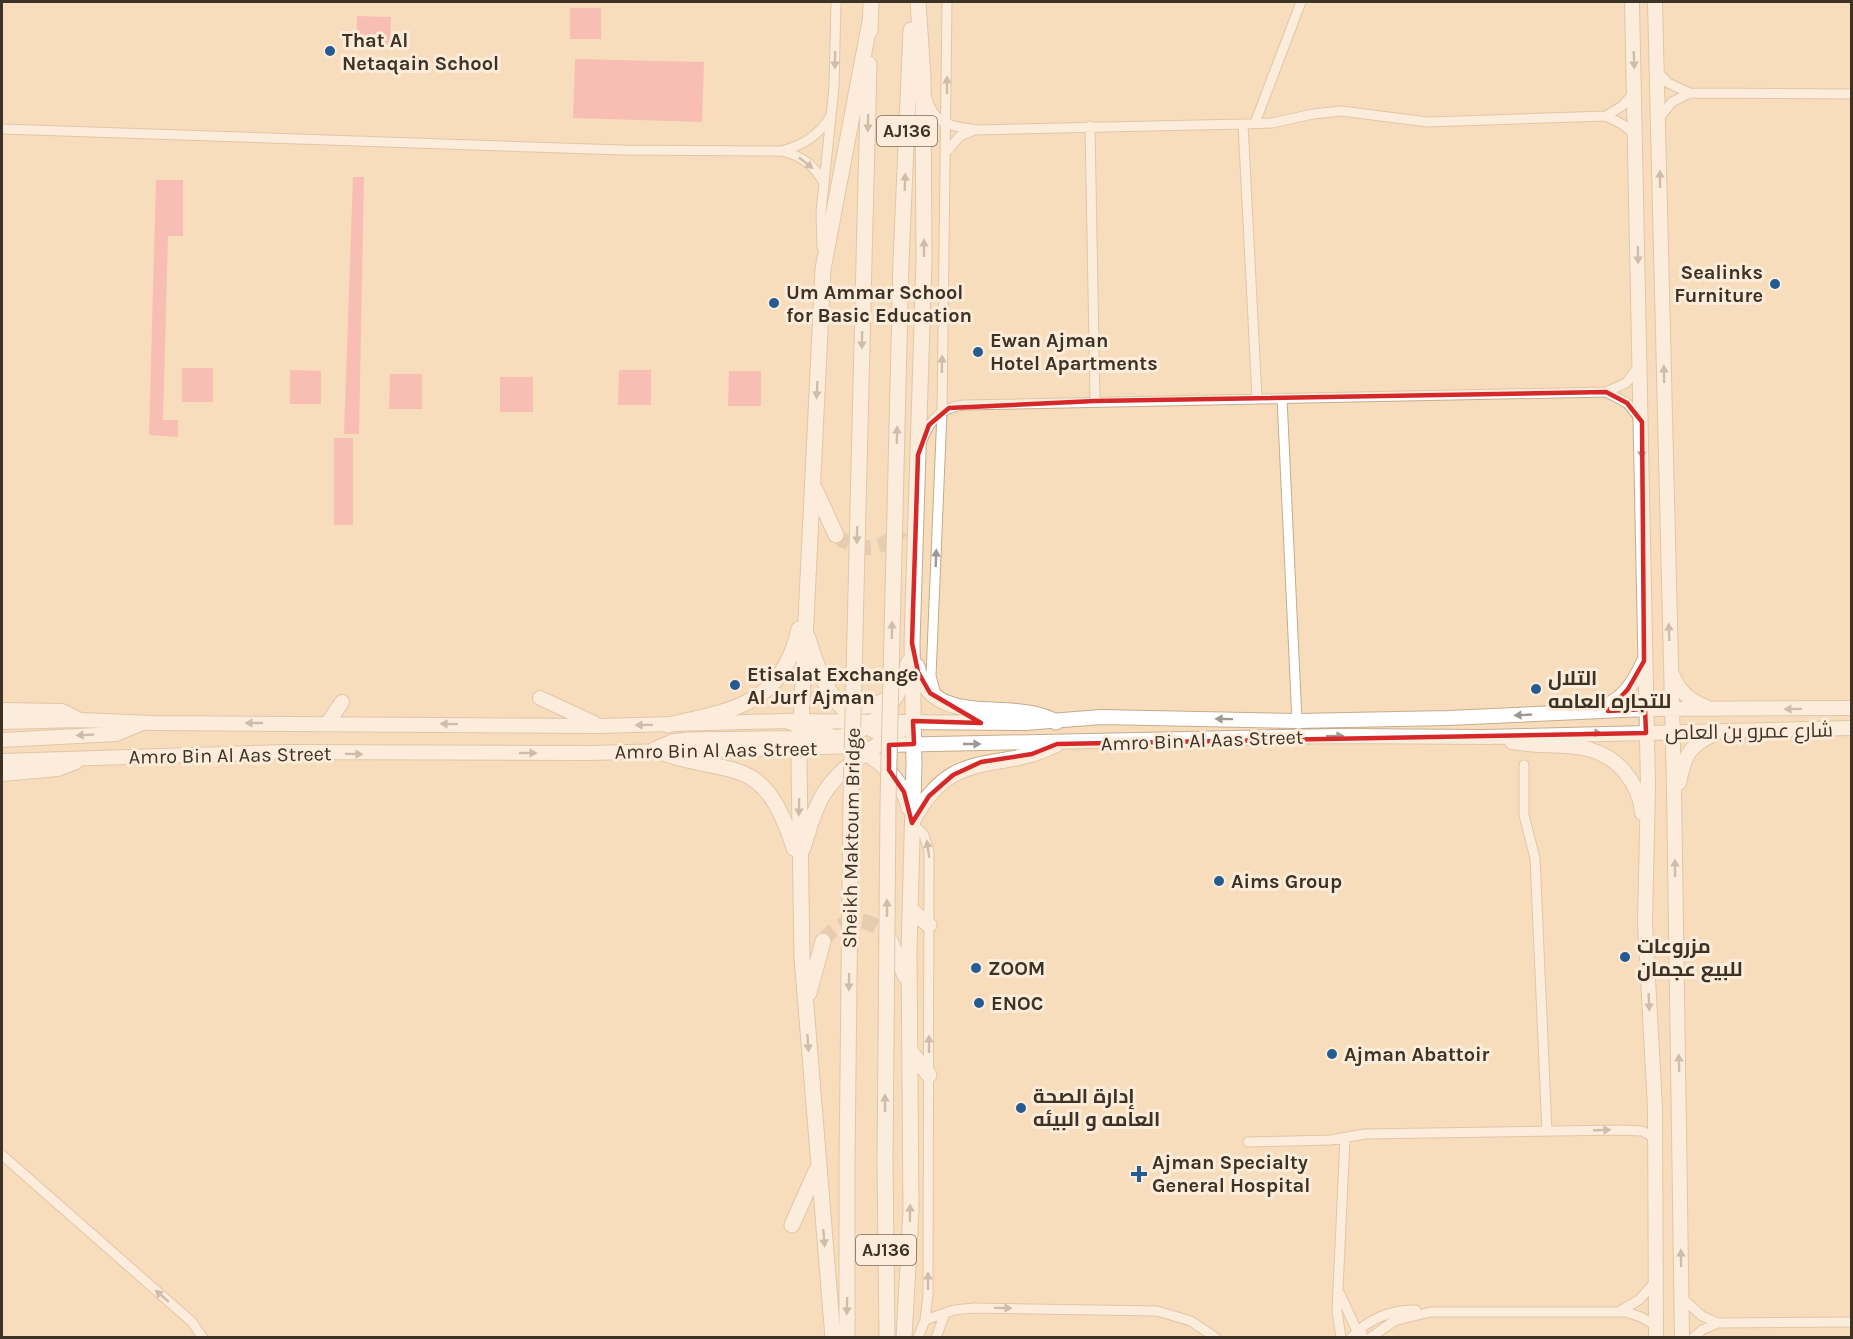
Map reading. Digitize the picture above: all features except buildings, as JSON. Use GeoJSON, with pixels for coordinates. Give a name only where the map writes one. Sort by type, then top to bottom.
{"type":"FeatureCollection","features":[{"type":"Feature","properties":{"kind":"main road","name":"AJ136"},"geometry":{"type":"LineString","coordinates":[[870,21],[871,2]]}},
{"type":"Feature","properties":{"kind":"main road","name":"Sheikh Maktoum Bridge"},"geometry":{"type":"LineString","coordinates":[[887,1338],[885,1162],[888,802],[902,261],[913,2]]}},
{"type":"Feature","properties":{"kind":"main road"},"geometry":{"type":"LineString","coordinates":[[904,1338],[911,1210],[909,909],[914,744],[912,642],[924,250],[923,78],[918,2]]}},
{"type":"Feature","properties":{"kind":"main road"},"geometry":{"type":"LineString","coordinates":[[1632,2],[1648,802],[1645,892],[1655,1138],[1656,1332]]}},
{"type":"Feature","properties":{"kind":"main road"},"geometry":{"type":"LineString","coordinates":[[1654,2],[1659,118],[1674,806],[1682,1338]]}},
{"type":"Feature","properties":{"kind":"main road","name":"Sheikh Maktoum Bridge"},"geometry":{"type":"LineString","coordinates":[[847,1338],[850,800],[870,21]]}},
{"type":"Feature","properties":{"kind":"main road"},"geometry":{"type":"LineString","coordinates":[[833,1338],[806,1018],[798,862],[797,730],[805,627],[823,269],[870,21]]}},
{"type":"Feature","properties":{"kind":"main road"},"geometry":{"type":"LineString","coordinates":[[812,483],[836,535]]}},
{"type":"Feature","properties":{"kind":"main road"},"geometry":{"type":"LineString","coordinates":[[902,529],[916,500]]}},
{"type":"Feature","properties":{"kind":"main road"},"geometry":{"type":"LineString","coordinates":[[668,724],[734,710],[769,689],[787,664],[805,605]]}},
{"type":"Feature","properties":{"kind":"main road"},"geometry":{"type":"LineString","coordinates":[[805,627],[817,667],[830,692],[866,724],[879,761],[897,781],[909,805],[912,823]]}},
{"type":"Feature","properties":{"kind":"main road"},"geometry":{"type":"LineString","coordinates":[[912,642],[921,680],[938,700],[956,707],[1031,711],[1056,722]]}},
{"type":"Feature","properties":{"kind":"main road"},"geometry":{"type":"LineString","coordinates":[[836,738],[866,724],[889,707],[901,686],[912,642]]}},
{"type":"Feature","properties":{"kind":"main road"},"geometry":{"type":"LineString","coordinates":[[1594,712],[1621,697],[1635,680],[1644,661]]}},
{"type":"Feature","properties":{"kind":"main road"},"geometry":{"type":"LineString","coordinates":[[1671,671],[1677,685],[1686,696],[1716,711]]}},
{"type":"Feature","properties":{"kind":"main road"},"geometry":{"type":"LineString","coordinates":[[830,692],[850,705],[873,706],[884,702],[901,686]]}},
{"type":"Feature","properties":{"kind":"main road"},"geometry":{"type":"LineString","coordinates":[[540,698],[599,726]]}},
{"type":"Feature","properties":{"kind":"main road"},"geometry":{"type":"LineString","coordinates":[[328,723],[342,702]]}},
{"type":"Feature","properties":{"kind":"main road","name":"شارع عمرو بن العاص"},"geometry":{"type":"LineString","coordinates":[[1645,709],[1716,711],[1851,708]]}},
{"type":"Feature","properties":{"kind":"main road","name":"Amro Bin Al Aas Street"},"geometry":{"type":"LineString","coordinates":[[2,722],[80,720],[141,723],[599,726],[668,724],[797,730],[913,721],[999,724],[1056,722],[1101,717],[1297,721],[1448,718],[1645,709]]}},
{"type":"Feature","properties":{"kind":"main road"},"geometry":{"type":"LineString","coordinates":[[2,710],[62,711],[80,720]]}},
{"type":"Feature","properties":{"kind":"main road"},"geometry":{"type":"LineString","coordinates":[[798,862],[822,796],[842,772],[872,746],[913,721]]}},
{"type":"Feature","properties":{"kind":"main road"},"geometry":{"type":"LineString","coordinates":[[2,740],[116,734],[141,723]]}},
{"type":"Feature","properties":{"kind":"main road","name":"شارع عمرو بن العاص"},"geometry":{"type":"LineString","coordinates":[[1646,733],[1851,728]]}},
{"type":"Feature","properties":{"kind":"main road"},"geometry":{"type":"LineString","coordinates":[[654,750],[664,744],[688,740],[797,730],[872,746],[914,744]]}},
{"type":"Feature","properties":{"kind":"main road","name":"Amro Bin Al Aas Street"},"geometry":{"type":"LineString","coordinates":[[797,730],[872,746]]}},
{"type":"Feature","properties":{"kind":"main road"},"geometry":{"type":"LineString","coordinates":[[1674,806],[1688,752],[1692,746],[1719,732]]}},
{"type":"Feature","properties":{"kind":"main road","name":"Amro Bin Al Aas Street"},"geometry":{"type":"LineString","coordinates":[[914,744],[1057,744],[1338,736],[1646,733]]}},
{"type":"Feature","properties":{"kind":"main road"},"geometry":{"type":"LineString","coordinates":[[1492,736],[1525,744],[1578,746],[1600,752],[1619,766],[1634,784],[1641,806],[1642,878],[1645,892]]}},
{"type":"Feature","properties":{"kind":"main road"},"geometry":{"type":"LineString","coordinates":[[912,823],[929,796],[953,775],[981,762],[1023,756],[1057,744]]}},
{"type":"Feature","properties":{"kind":"main road"},"geometry":{"type":"LineString","coordinates":[[654,750],[675,758],[733,768],[755,780],[779,808],[798,862]]}},
{"type":"Feature","properties":{"kind":"main road","name":"Amro Bin Al Aas Street"},"geometry":{"type":"LineString","coordinates":[[2,761],[284,752],[578,753],[654,750]]}},
{"type":"Feature","properties":{"kind":"main road"},"geometry":{"type":"LineString","coordinates":[[2,774],[58,769],[81,759]]}},
{"type":"Feature","properties":{"kind":"main road"},"geometry":{"type":"LineString","coordinates":[[909,909],[928,926]]}},
{"type":"Feature","properties":{"kind":"main road"},"geometry":{"type":"LineString","coordinates":[[806,1018],[812,979],[823,941]]}},
{"type":"Feature","properties":{"kind":"main road"},"geometry":{"type":"LineString","coordinates":[[891,942],[909,994]]}},
{"type":"Feature","properties":{"kind":"main road"},"geometry":{"type":"LineString","coordinates":[[910,1051],[929,1075]]}},
{"type":"Feature","properties":{"kind":"main road"},"geometry":{"type":"LineString","coordinates":[[792,1225],[818,1169]]}},
{"type":"Feature","properties":{"kind":"street"},"geometry":{"type":"LineString","coordinates":[[823,269],[821,220],[832,112],[836,2]]}},
{"type":"Feature","properties":{"kind":"street"},"geometry":{"type":"LineString","coordinates":[[938,700],[931,676],[942,412],[947,2]]}},
{"type":"Feature","properties":{"kind":"street"},"geometry":{"type":"LineString","coordinates":[[1256,123],[1301,2]]}},
{"type":"Feature","properties":{"kind":"street"},"geometry":{"type":"LineString","coordinates":[[1657,71],[1668,83],[1690,93],[1851,94]]}},
{"type":"Feature","properties":{"kind":"street"},"geometry":{"type":"LineString","coordinates":[[923,78],[932,114],[946,126],[977,130],[1243,124],[1286,121],[1327,112],[1355,112],[1428,122],[1606,116],[1622,124],[1636,136]]}},
{"type":"Feature","properties":{"kind":"street"},"geometry":{"type":"LineString","coordinates":[[1606,116],[1622,106],[1635,92]]}},
{"type":"Feature","properties":{"kind":"street"},"geometry":{"type":"LineString","coordinates":[[1659,118],[1672,102],[1690,93]]}},
{"type":"Feature","properties":{"kind":"street"},"geometry":{"type":"LineString","coordinates":[[782,151],[812,138],[832,112]]}},
{"type":"Feature","properties":{"kind":"street"},"geometry":{"type":"LineString","coordinates":[[1243,124],[1257,398]]}},
{"type":"Feature","properties":{"kind":"street"},"geometry":{"type":"LineString","coordinates":[[1090,126],[1095,401]]}},
{"type":"Feature","properties":{"kind":"street"},"geometry":{"type":"LineString","coordinates":[[2,129],[622,150],[782,151],[803,158],[824,183]]}},
{"type":"Feature","properties":{"kind":"street"},"geometry":{"type":"LineString","coordinates":[[944,157],[953,142],[960,136],[977,130]]}},
{"type":"Feature","properties":{"kind":"street"},"geometry":{"type":"LineString","coordinates":[[918,455],[929,425],[942,412],[963,405],[1606,393],[1626,383],[1639,366]]}},
{"type":"Feature","properties":{"kind":"street"},"geometry":{"type":"LineString","coordinates":[[942,388],[950,399],[963,405]]}},
{"type":"Feature","properties":{"kind":"street"},"geometry":{"type":"LineString","coordinates":[[1606,393],[1627,403],[1642,422]]}},
{"type":"Feature","properties":{"kind":"street"},"geometry":{"type":"LineString","coordinates":[[1282,398],[1297,721]]}},
{"type":"Feature","properties":{"kind":"street"},"geometry":{"type":"LineString","coordinates":[[1524,765],[1524,815],[1535,852],[1547,1132]]}},
{"type":"Feature","properties":{"kind":"street"},"geometry":{"type":"LineString","coordinates":[[912,823],[924,835],[929,845],[928,1295],[925,1320],[918,1338]]}},
{"type":"Feature","properties":{"kind":"street"},"geometry":{"type":"LineString","coordinates":[[1248,1142],[1345,1138],[1365,1134],[1630,1130],[1642,1131],[1655,1138]]}},
{"type":"Feature","properties":{"kind":"street"},"geometry":{"type":"LineString","coordinates":[[1341,1338],[1337,1320],[1345,1138]]}},
{"type":"Feature","properties":{"kind":"street"},"geometry":{"type":"LineString","coordinates":[[2,1155],[6,1162],[192,1322],[203,1338]]}},
{"type":"Feature","properties":{"kind":"street"},"geometry":{"type":"LineString","coordinates":[[1617,1312],[1639,1300],[1656,1281]]}},
{"type":"Feature","properties":{"kind":"street"},"geometry":{"type":"LineString","coordinates":[[1339,1292],[1354,1334]]}},
{"type":"Feature","properties":{"kind":"street"},"geometry":{"type":"LineString","coordinates":[[1682,1298],[1694,1311],[1718,1323]]}},
{"type":"Feature","properties":{"kind":"street"},"geometry":{"type":"LineString","coordinates":[[925,1320],[945,1313],[974,1308],[1144,1310],[1180,1316],[1201,1326],[1216,1338]]}},
{"type":"Feature","properties":{"kind":"street"},"geometry":{"type":"LineString","coordinates":[[1354,1334],[1379,1317],[1398,1311],[1617,1312],[1641,1317],[1656,1332]]}},
{"type":"Feature","properties":{"kind":"street"},"geometry":{"type":"LineString","coordinates":[[1354,1334],[1369,1338],[1394,1321],[1430,1312]]}},
{"type":"Feature","properties":{"kind":"street"},"geometry":{"type":"LineString","coordinates":[[936,1338],[945,1313]]}},
{"type":"Feature","properties":{"kind":"street"},"geometry":{"type":"LineString","coordinates":[[1693,1338],[1702,1330],[1718,1323],[1851,1322]]}},
{"type":"Feature","properties":{"kind":"highlighted area"},"geometry":{"type":"Polygon","coordinates":[[[1606,392],[1627,403],[1642,422],[1644,661],[1628,689],[1608,711],[1645,709],[1646,733],[1057,744],[1032,754],[981,762],[953,775],[929,796],[912,823],[904,792],[889,770],[889,745],[914,744],[913,721],[981,723],[930,693],[918,672],[912,643],[918,455],[929,425],[949,408],[1095,401],[1606,392]]]}},
{"type":"Feature","properties":{"kind":"shaded area"},"geometry":{"type":"Polygon","coordinates":[[[570,8],[601,8],[601,39],[570,39],[570,8]]]}},
{"type":"Feature","properties":{"kind":"shaded area"},"geometry":{"type":"Polygon","coordinates":[[[357,16],[391,17],[390,47],[356,46],[357,16]]]}},
{"type":"Feature","properties":{"kind":"shaded area"},"geometry":{"type":"Polygon","coordinates":[[[575,59],[704,62],[702,122],[573,118],[575,59]]]}},
{"type":"Feature","properties":{"kind":"shaded area"},"geometry":{"type":"Polygon","coordinates":[[[353,177],[364,177],[359,434],[344,434],[353,177]]]}},
{"type":"Feature","properties":{"kind":"shaded area"},"geometry":{"type":"Polygon","coordinates":[[[156,180],[183,180],[183,236],[168,236],[163,420],[178,420],[178,437],[149,435],[156,180]]]}},
{"type":"Feature","properties":{"kind":"shaded area"},"geometry":{"type":"Polygon","coordinates":[[[182,368],[213,368],[213,402],[182,402],[182,368]]]}},
{"type":"Feature","properties":{"kind":"shaded area"},"geometry":{"type":"Polygon","coordinates":[[[290,370],[321,371],[321,404],[290,404],[290,370]]]}},
{"type":"Feature","properties":{"kind":"shaded area"},"geometry":{"type":"Polygon","coordinates":[[[619,370],[651,370],[651,405],[618,405],[619,370]]]}},
{"type":"Feature","properties":{"kind":"shaded area"},"geometry":{"type":"Polygon","coordinates":[[[729,371],[761,371],[761,406],[728,406],[729,371]]]}},
{"type":"Feature","properties":{"kind":"shaded area"},"geometry":{"type":"Polygon","coordinates":[[[390,374],[422,374],[422,409],[389,409],[390,374]]]}},
{"type":"Feature","properties":{"kind":"shaded area"},"geometry":{"type":"Polygon","coordinates":[[[500,377],[533,377],[533,412],[500,412],[500,377]]]}},
{"type":"Feature","properties":{"kind":"shaded area"},"geometry":{"type":"Polygon","coordinates":[[[334,438],[353,438],[353,525],[334,525],[334,438]]]}},
{"type":"Feature","properties":{"kind":"tunnel"},"geometry":{"type":"LineString","coordinates":[[836,535],[852,545],[870,548],[886,543],[901,530]]}},
{"type":"Feature","properties":{"kind":"tunnel"},"geometry":{"type":"LineString","coordinates":[[823,941],[839,926],[858,921],[876,926],[891,942]]}},
{"type":"Feature","properties":{"kind":"place","name":"That Al Netaqain School"},"geometry":{"type":"Point","coordinates":[330,51]}},
{"type":"Feature","properties":{"kind":"place","name":"Sealinks Furniture"},"geometry":{"type":"Point","coordinates":[1775,284]}},
{"type":"Feature","properties":{"kind":"place","name":"Um Ammar School for Basic Education"},"geometry":{"type":"Point","coordinates":[774,303]}},
{"type":"Feature","properties":{"kind":"place","name":"Ewan Ajman Hotel Apartments"},"geometry":{"type":"Point","coordinates":[978,352]}},
{"type":"Feature","properties":{"kind":"place","name":"Etisalat Exchange Al Jurf Ajman"},"geometry":{"type":"Point","coordinates":[735,685]}},
{"type":"Feature","properties":{"kind":"place","name":"التلال للتجاره العامه"},"geometry":{"type":"Point","coordinates":[1536,689]}},
{"type":"Feature","properties":{"kind":"place","name":"Aims Group"},"geometry":{"type":"Point","coordinates":[1219,881]}},
{"type":"Feature","properties":{"kind":"place","name":"مزروعات للبيع عجمان"},"geometry":{"type":"Point","coordinates":[1625,957]}},
{"type":"Feature","properties":{"kind":"place","name":"ZOOM"},"geometry":{"type":"Point","coordinates":[976,968]}},
{"type":"Feature","properties":{"kind":"place","name":"ENOC"},"geometry":{"type":"Point","coordinates":[979,1003]}},
{"type":"Feature","properties":{"kind":"place","name":"Ajman Abattoir"},"geometry":{"type":"Point","coordinates":[1332,1054]}},
{"type":"Feature","properties":{"kind":"place","name":"إدارة الصحة العامه و البيئه"},"geometry":{"type":"Point","coordinates":[1021,1108]}},
{"type":"Feature","properties":{"kind":"place","name":"Ajman Specialty General Hospital"},"geometry":{"type":"Point","coordinates":[1139,1174]}}]}
